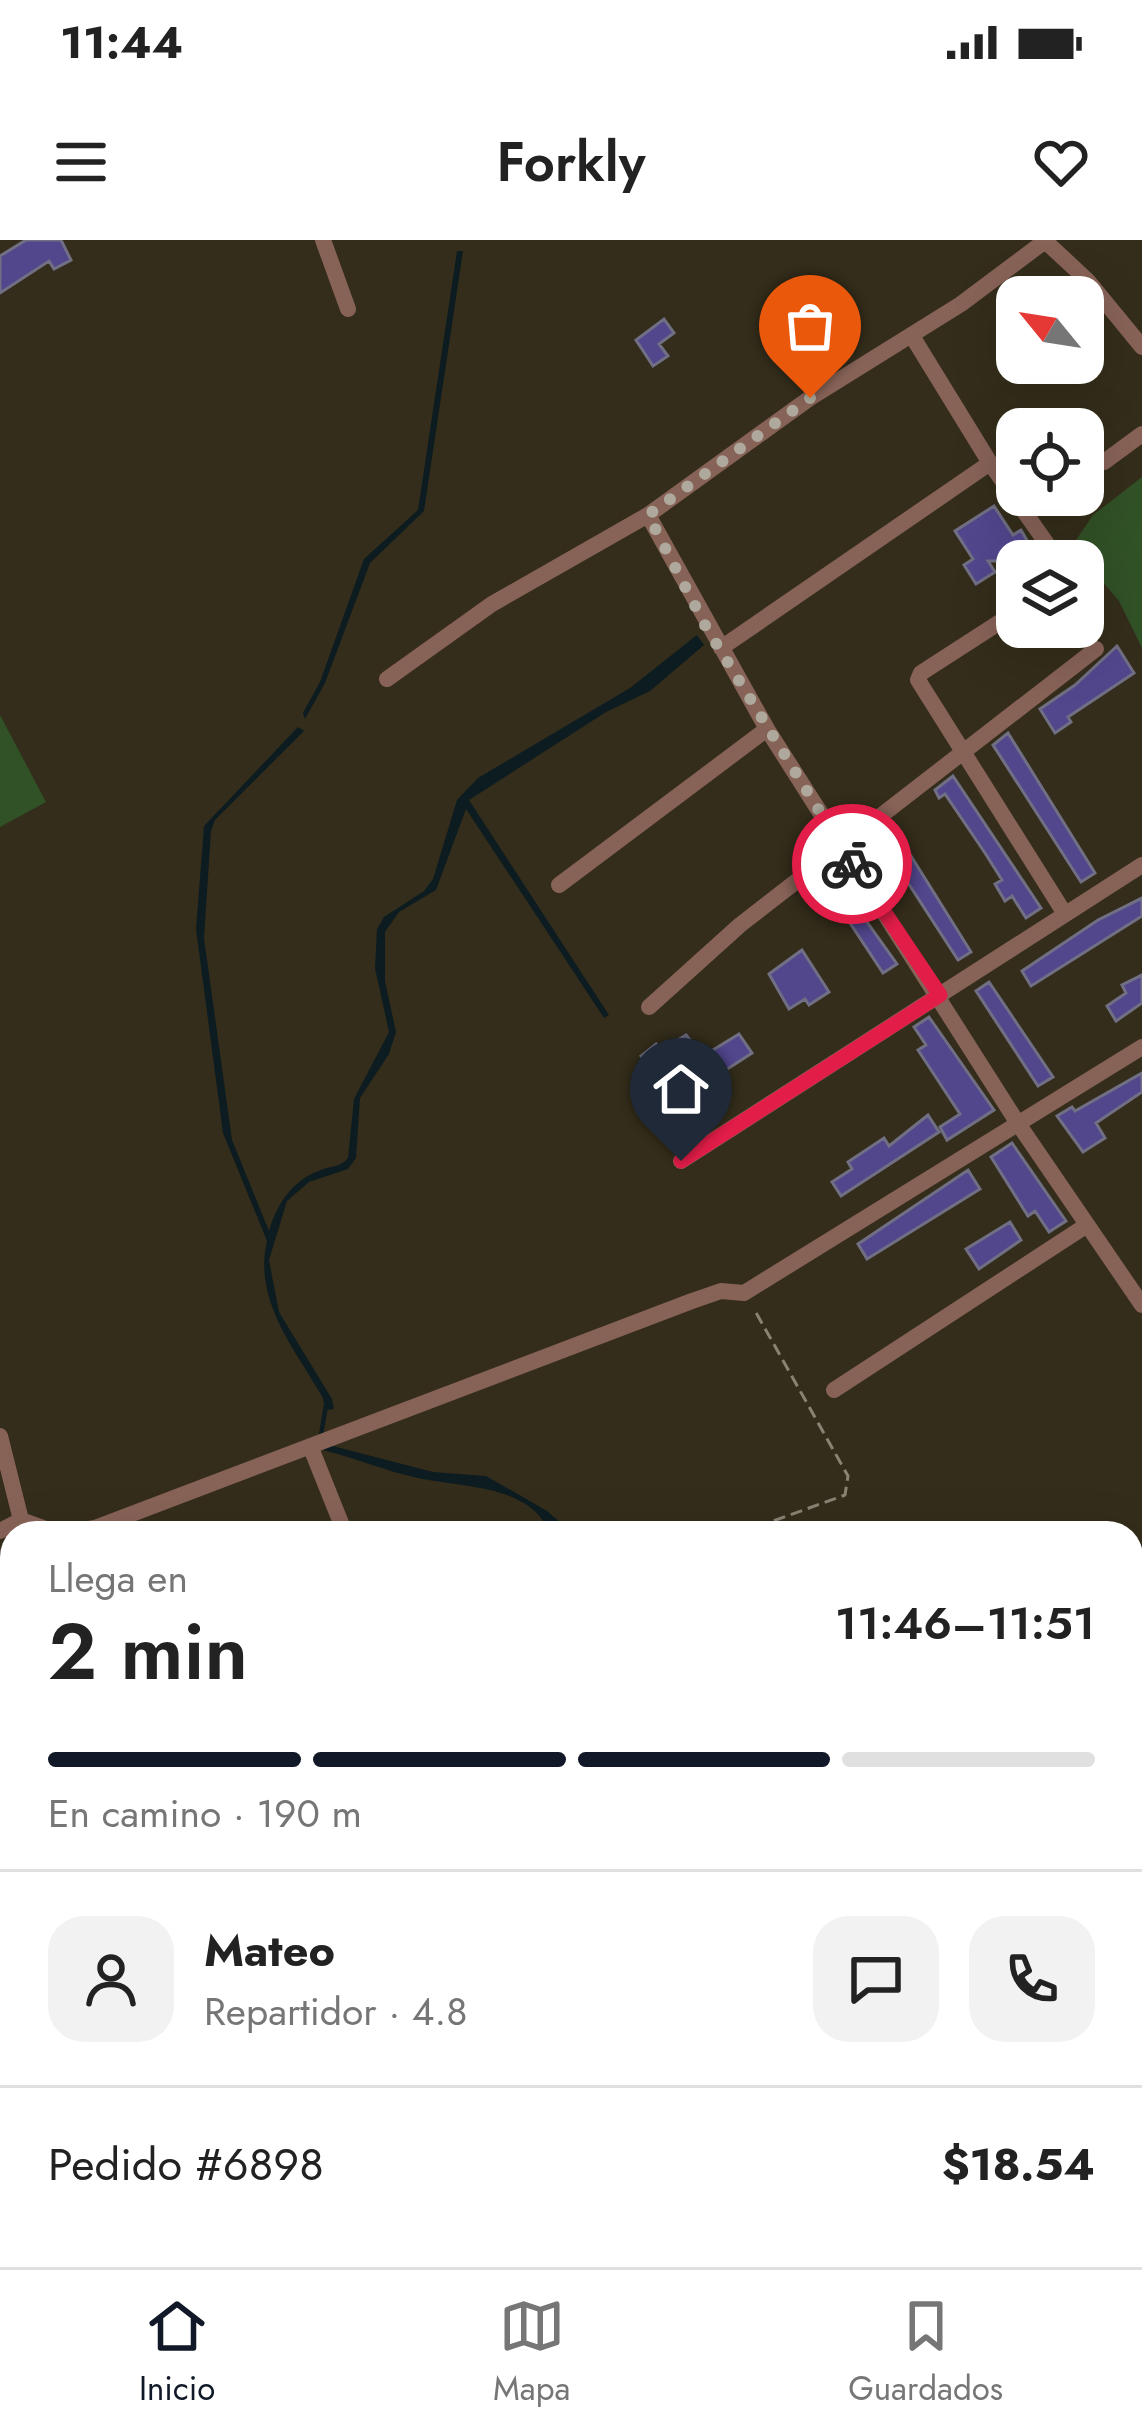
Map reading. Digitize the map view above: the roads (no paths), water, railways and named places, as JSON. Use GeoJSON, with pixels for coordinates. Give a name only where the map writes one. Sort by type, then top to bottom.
{"type":"FeatureCollection","features":[{"type":"Feature","properties":{"kind":"street"},"geometry":{"type":"LineString","coordinates":[[323,240],[348,309]]}},
{"type":"Feature","properties":{"kind":"street"},"geometry":{"type":"LineString","coordinates":[[387,679],[492,604],[648,515],[810,398],[912,336],[1045,241],[1088,281],[1142,347]]}},
{"type":"Feature","properties":{"kind":"street"},"geometry":{"type":"LineString","coordinates":[[912,336],[983,452],[1045,540]]}},
{"type":"Feature","properties":{"kind":"street"},"geometry":{"type":"LineString","coordinates":[[1104,462],[1142,434]]}},
{"type":"Feature","properties":{"kind":"street"},"geometry":{"type":"LineString","coordinates":[[714,638],[983,452]]}},
{"type":"Feature","properties":{"kind":"street"},"geometry":{"type":"LineString","coordinates":[[648,515],[767,729],[1017,1122],[1142,1305]]}},
{"type":"Feature","properties":{"kind":"street"},"geometry":{"type":"LineString","coordinates":[[996,624],[917,680],[1065,914]]}},
{"type":"Feature","properties":{"kind":"street"},"geometry":{"type":"LineString","coordinates":[[649,1007],[740,925],[1096,649]]}},
{"type":"Feature","properties":{"kind":"street"},"geometry":{"type":"LineString","coordinates":[[559,885],[767,729]]}},
{"type":"Feature","properties":{"kind":"street"},"geometry":{"type":"LineString","coordinates":[[681,1161],[1142,865]]}},
{"type":"Feature","properties":{"kind":"street"},"geometry":{"type":"LineString","coordinates":[[119,1521],[692,1301],[721,1291],[744,1292],[1142,1046]]}},
{"type":"Feature","properties":{"kind":"street"},"geometry":{"type":"LineString","coordinates":[[834,1390],[1088,1225]]}},
{"type":"Feature","properties":{"kind":"street"},"geometry":{"type":"LineString","coordinates":[[0,1436],[23,1521]]}},
{"type":"Feature","properties":{"kind":"street"},"geometry":{"type":"LineString","coordinates":[[317,1445],[341,1521]]}},
{"type":"Feature","properties":{"kind":"waterway"},"geometry":{"type":"LineString","coordinates":[[321,1435],[326,1405]]}}]}
